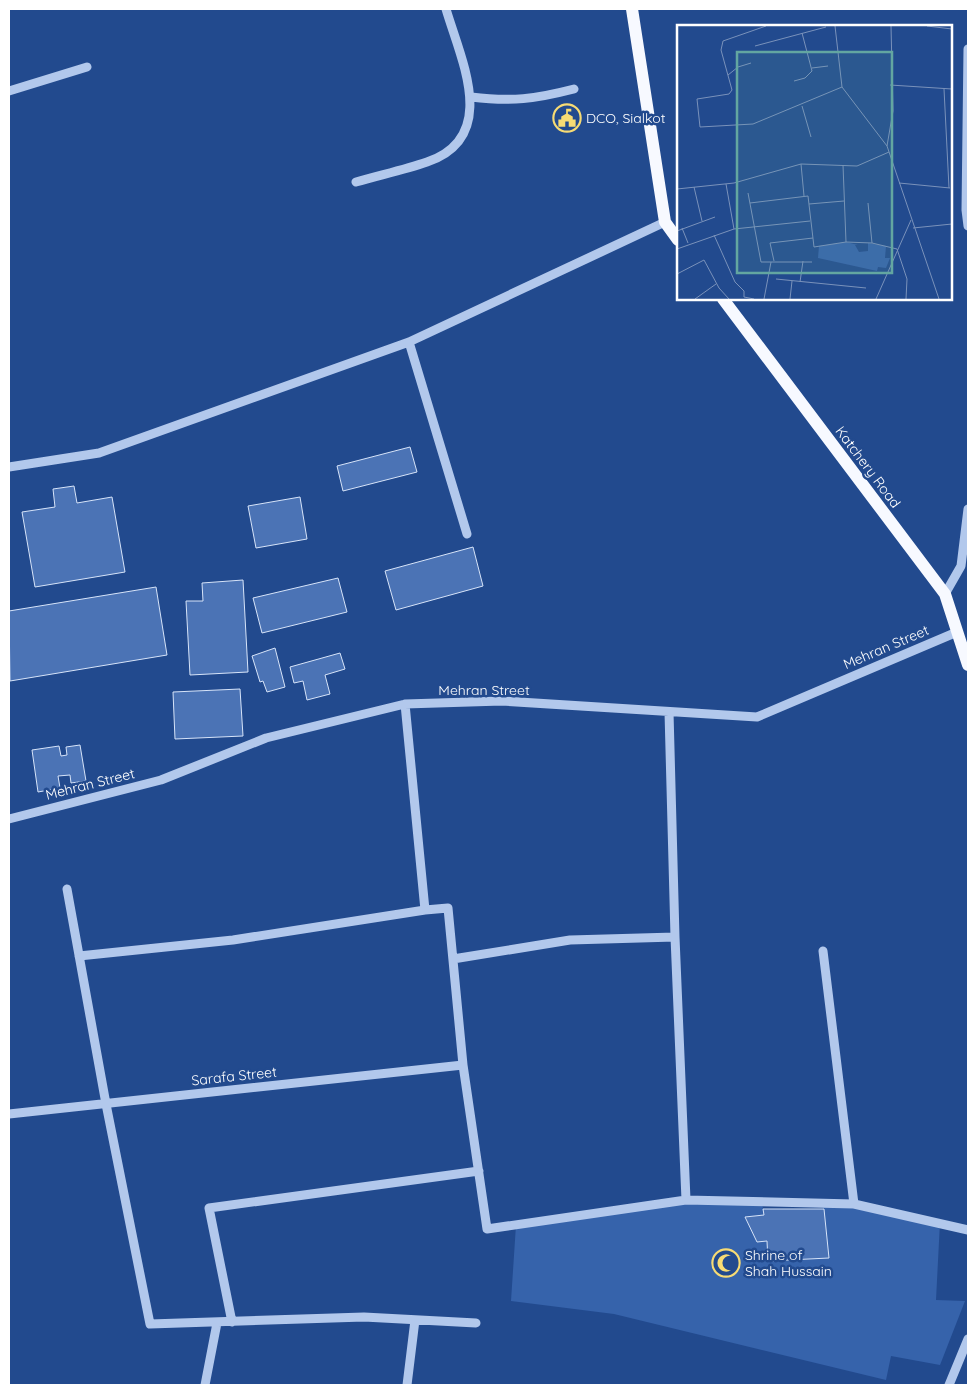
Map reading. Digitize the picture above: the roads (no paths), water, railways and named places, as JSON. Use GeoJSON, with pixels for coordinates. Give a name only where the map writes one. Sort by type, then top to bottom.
{"type":"FeatureCollection","features":[{"type":"Feature","properties":{"kind":"main road"},"geometry":{"type":"LineString","coordinates":[[632,9],[665,222],[677,239]]}},
{"type":"Feature","properties":{"kind":"main road","name":"Katchery Road"},"geometry":{"type":"LineString","coordinates":[[724,300],[945,594],[968,665]]}},
{"type":"Feature","properties":{"kind":"street"},"geometry":{"type":"LineString","coordinates":[[356,182],[429,162],[447,152],[461,138],[470,119],[471,97],[446,9]]}},
{"type":"Feature","properties":{"kind":"street"},"geometry":{"type":"LineString","coordinates":[[968,50],[968,226]]}},
{"type":"Feature","properties":{"kind":"street"},"geometry":{"type":"LineString","coordinates":[[9,91],[88,67]]}},
{"type":"Feature","properties":{"kind":"street"},"geometry":{"type":"LineString","coordinates":[[471,97],[514,101],[535,99],[574,89]]}},
{"type":"Feature","properties":{"kind":"street"},"geometry":{"type":"LineString","coordinates":[[9,467],[98,453],[409,342],[665,222]]}},
{"type":"Feature","properties":{"kind":"street"},"geometry":{"type":"LineString","coordinates":[[409,342],[468,534]]}},
{"type":"Feature","properties":{"kind":"street"},"geometry":{"type":"LineString","coordinates":[[945,594],[961,566],[968,509]]}},
{"type":"Feature","properties":{"kind":"street","name":"Mehran Street"},"geometry":{"type":"LineString","coordinates":[[9,819],[161,780],[266,738],[405,704],[502,701],[757,717],[958,632]]}},
{"type":"Feature","properties":{"kind":"street"},"geometry":{"type":"LineString","coordinates":[[405,704],[425,910]]}},
{"type":"Feature","properties":{"kind":"street"},"geometry":{"type":"LineString","coordinates":[[669,712],[675,937],[686,1200]]}},
{"type":"Feature","properties":{"kind":"street"},"geometry":{"type":"LineString","coordinates":[[67,888],[106,1104],[150,1324],[217,1323],[364,1316],[476,1323]]}},
{"type":"Feature","properties":{"kind":"street"},"geometry":{"type":"LineString","coordinates":[[79,956],[233,940],[448,908],[463,1065],[487,1230],[686,1200],[854,1204],[968,1230]]}},
{"type":"Feature","properties":{"kind":"street"},"geometry":{"type":"LineString","coordinates":[[453,959],[570,940],[675,937]]}},
{"type":"Feature","properties":{"kind":"street"},"geometry":{"type":"LineString","coordinates":[[823,950],[854,1204]]}},
{"type":"Feature","properties":{"kind":"street","name":"Sarafa Street"},"geometry":{"type":"LineString","coordinates":[[9,1114],[463,1065]]}},
{"type":"Feature","properties":{"kind":"street"},"geometry":{"type":"LineString","coordinates":[[232,1322],[209,1208],[479,1171]]}},
{"type":"Feature","properties":{"kind":"street"},"geometry":{"type":"LineString","coordinates":[[407,1385],[415,1320]]}},
{"type":"Feature","properties":{"kind":"street"},"geometry":{"type":"LineString","coordinates":[[205,1385],[217,1323]]}},
{"type":"Feature","properties":{"kind":"street"},"geometry":{"type":"LineString","coordinates":[[949,1385],[968,1339]]}},
{"type":"Feature","properties":{"kind":"place","name":"DCO, Sialkot"},"geometry":{"type":"Point","coordinates":[567,118]}},
{"type":"Feature","properties":{"kind":"place","name":"Shrine of Shah Hussain"},"geometry":{"type":"Point","coordinates":[726,1263]}}]}
